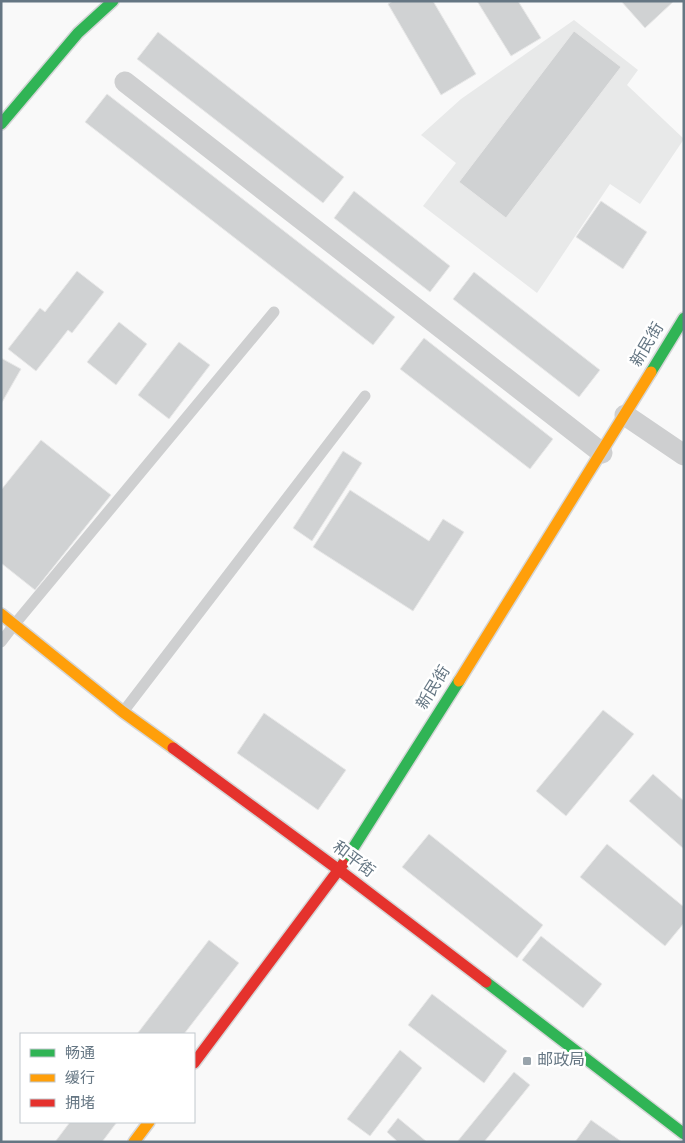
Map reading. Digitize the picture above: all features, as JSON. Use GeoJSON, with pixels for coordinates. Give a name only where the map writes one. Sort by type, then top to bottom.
{"type":"FeatureCollection","features":[{"type":"Feature","properties":{"kind":"main road"},"geometry":{"type":"LineString","coordinates":[[1,124],[78,33],[113,1]]}},
{"type":"Feature","properties":{"kind":"main road","name":"新民街"},"geometry":{"type":"LineString","coordinates":[[195,1062],[339,870],[684,318]]}},
{"type":"Feature","properties":{"kind":"main road","name":"和平街"},"geometry":{"type":"LineString","coordinates":[[1,614],[123,712],[339,870],[684,1134]]}},
{"type":"Feature","properties":{"kind":"main road"},"geometry":{"type":"LineString","coordinates":[[134,1142],[148,1123]]}},
{"type":"Feature","properties":{"kind":"street"},"geometry":{"type":"LineString","coordinates":[[125,82],[602,452]]}},
{"type":"Feature","properties":{"kind":"street"},"geometry":{"type":"LineString","coordinates":[[625,415],[684,455]]}},
{"type":"Feature","properties":{"kind":"lane"},"geometry":{"type":"LineString","coordinates":[[1,642],[274,312]]}},
{"type":"Feature","properties":{"kind":"lane"},"geometry":{"type":"LineString","coordinates":[[123,712],[365,396]]}},
{"type":"Feature","properties":{"kind":"shaded area"},"geometry":{"type":"Polygon","coordinates":[[[574,20],[638,70],[627,85],[684,139],[640,204],[610,184],[537,293],[423,206],[456,163],[421,135],[461,99],[574,20]]]}},
{"type":"Feature","properties":{"kind":"building"},"geometry":{"type":"Polygon","coordinates":[[[393,1],[433,1],[476,74],[441,95],[388,4],[393,1]]]}},
{"type":"Feature","properties":{"kind":"building"},"geometry":{"type":"Polygon","coordinates":[[[477,1],[518,1],[541,38],[511,56],[477,1]]]}},
{"type":"Feature","properties":{"kind":"building"},"geometry":{"type":"Polygon","coordinates":[[[621,1],[674,1],[645,28],[621,1]]]}},
{"type":"Feature","properties":{"kind":"building"},"geometry":{"type":"Polygon","coordinates":[[[574,31],[621,67],[506,218],[459,182],[574,31]]]}},
{"type":"Feature","properties":{"kind":"building"},"geometry":{"type":"Polygon","coordinates":[[[158,32],[344,177],[323,203],[137,59],[158,32]]]}},
{"type":"Feature","properties":{"kind":"building"},"geometry":{"type":"Polygon","coordinates":[[[107,94],[395,317],[373,345],[85,122],[107,94]]]}},
{"type":"Feature","properties":{"kind":"building"},"geometry":{"type":"Polygon","coordinates":[[[354,191],[450,266],[430,292],[334,218],[354,191]]]}},
{"type":"Feature","properties":{"kind":"building"},"geometry":{"type":"Polygon","coordinates":[[[601,201],[647,232],[623,269],[576,237],[601,201]]]}},
{"type":"Feature","properties":{"kind":"building"},"geometry":{"type":"Polygon","coordinates":[[[77,271],[104,292],[72,333],[68,330],[36,371],[8,349],[40,308],[45,312],[77,271]]]}},
{"type":"Feature","properties":{"kind":"building"},"geometry":{"type":"Polygon","coordinates":[[[474,272],[600,370],[579,397],[453,299],[474,272]]]}},
{"type":"Feature","properties":{"kind":"building"},"geometry":{"type":"Polygon","coordinates":[[[119,322],[147,344],[116,385],[87,362],[119,322]]]}},
{"type":"Feature","properties":{"kind":"building"},"geometry":{"type":"Polygon","coordinates":[[[424,338],[553,439],[530,469],[400,369],[424,338]]]}},
{"type":"Feature","properties":{"kind":"building"},"geometry":{"type":"Polygon","coordinates":[[[179,342],[210,365],[169,419],[138,395],[179,342]]]}},
{"type":"Feature","properties":{"kind":"building"},"geometry":{"type":"Polygon","coordinates":[[[1,358],[21,369],[1,404],[1,358]]]}},
{"type":"Feature","properties":{"kind":"building"},"geometry":{"type":"Polygon","coordinates":[[[41,440],[111,495],[35,590],[1,563],[1,490],[41,440]]]}},
{"type":"Feature","properties":{"kind":"building"},"geometry":{"type":"Polygon","coordinates":[[[343,451],[362,463],[312,541],[293,528],[343,451]]]}},
{"type":"Feature","properties":{"kind":"building"},"geometry":{"type":"Polygon","coordinates":[[[350,490],[429,541],[443,519],[464,532],[413,611],[313,547],[350,490]]]}},
{"type":"Feature","properties":{"kind":"building"},"geometry":{"type":"Polygon","coordinates":[[[603,710],[634,734],[566,816],[536,791],[603,710]]]}},
{"type":"Feature","properties":{"kind":"building"},"geometry":{"type":"Polygon","coordinates":[[[264,713],[346,770],[318,810],[237,753],[264,713]]]}},
{"type":"Feature","properties":{"kind":"building"},"geometry":{"type":"Polygon","coordinates":[[[653,774],[684,801],[684,849],[629,801],[653,774]]]}},
{"type":"Feature","properties":{"kind":"building"},"geometry":{"type":"Polygon","coordinates":[[[429,834],[543,925],[517,958],[402,867],[429,834]]]}},
{"type":"Feature","properties":{"kind":"building"},"geometry":{"type":"Polygon","coordinates":[[[607,844],[684,907],[684,923],[665,946],[580,877],[607,844]]]}},
{"type":"Feature","properties":{"kind":"building"},"geometry":{"type":"Polygon","coordinates":[[[541,936],[602,984],[583,1008],[522,960],[541,936]]]}},
{"type":"Feature","properties":{"kind":"building"},"geometry":{"type":"Polygon","coordinates":[[[209,940],[239,963],[185,1033],[138,1033],[209,940]]]}},
{"type":"Feature","properties":{"kind":"building"},"geometry":{"type":"Polygon","coordinates":[[[432,994],[507,1051],[484,1083],[408,1025],[432,994]]]}},
{"type":"Feature","properties":{"kind":"building"},"geometry":{"type":"Polygon","coordinates":[[[400,1050],[422,1068],[370,1136],[347,1119],[400,1050]]]}},
{"type":"Feature","properties":{"kind":"building"},"geometry":{"type":"Polygon","coordinates":[[[514,1072],[530,1085],[484,1142],[457,1142],[514,1072]]]}},
{"type":"Feature","properties":{"kind":"building"},"geometry":{"type":"Polygon","coordinates":[[[398,1118],[427,1142],[398,1142],[387,1132],[398,1118]]]}},
{"type":"Feature","properties":{"kind":"building"},"geometry":{"type":"Polygon","coordinates":[[[591,1120],[622,1142],[575,1142],[591,1120]]]}},
{"type":"Feature","properties":{"kind":"building"},"geometry":{"type":"Polygon","coordinates":[[[69,1123],[116,1123],[102,1142],[55,1142],[69,1123]]]}},
{"type":"Feature","properties":{"kind":"traffic: fast"},"geometry":{"type":"LineString","coordinates":[[1,124],[78,33],[113,1]]}},
{"type":"Feature","properties":{"kind":"traffic: fast"},"geometry":{"type":"LineString","coordinates":[[651,372],[684,318]]}},
{"type":"Feature","properties":{"kind":"traffic: fast"},"geometry":{"type":"LineString","coordinates":[[343,864],[459,681]]}},
{"type":"Feature","properties":{"kind":"traffic: fast"},"geometry":{"type":"LineString","coordinates":[[486,982],[684,1134]]}},
{"type":"Feature","properties":{"kind":"traffic: slow"},"geometry":{"type":"LineString","coordinates":[[459,681],[651,372]]}},
{"type":"Feature","properties":{"kind":"traffic: slow"},"geometry":{"type":"LineString","coordinates":[[1,614],[123,712],[173,748]]}},
{"type":"Feature","properties":{"kind":"traffic: slow"},"geometry":{"type":"LineString","coordinates":[[134,1142],[148,1123]]}},
{"type":"Feature","properties":{"kind":"traffic: jam"},"geometry":{"type":"LineString","coordinates":[[173,748],[339,870],[486,982]]}},
{"type":"Feature","properties":{"kind":"traffic: jam"},"geometry":{"type":"LineString","coordinates":[[195,1062],[343,864]]}},
{"type":"Feature","properties":{"kind":"place","name":"邮政局"},"geometry":{"type":"Point","coordinates":[527,1061]}}]}
